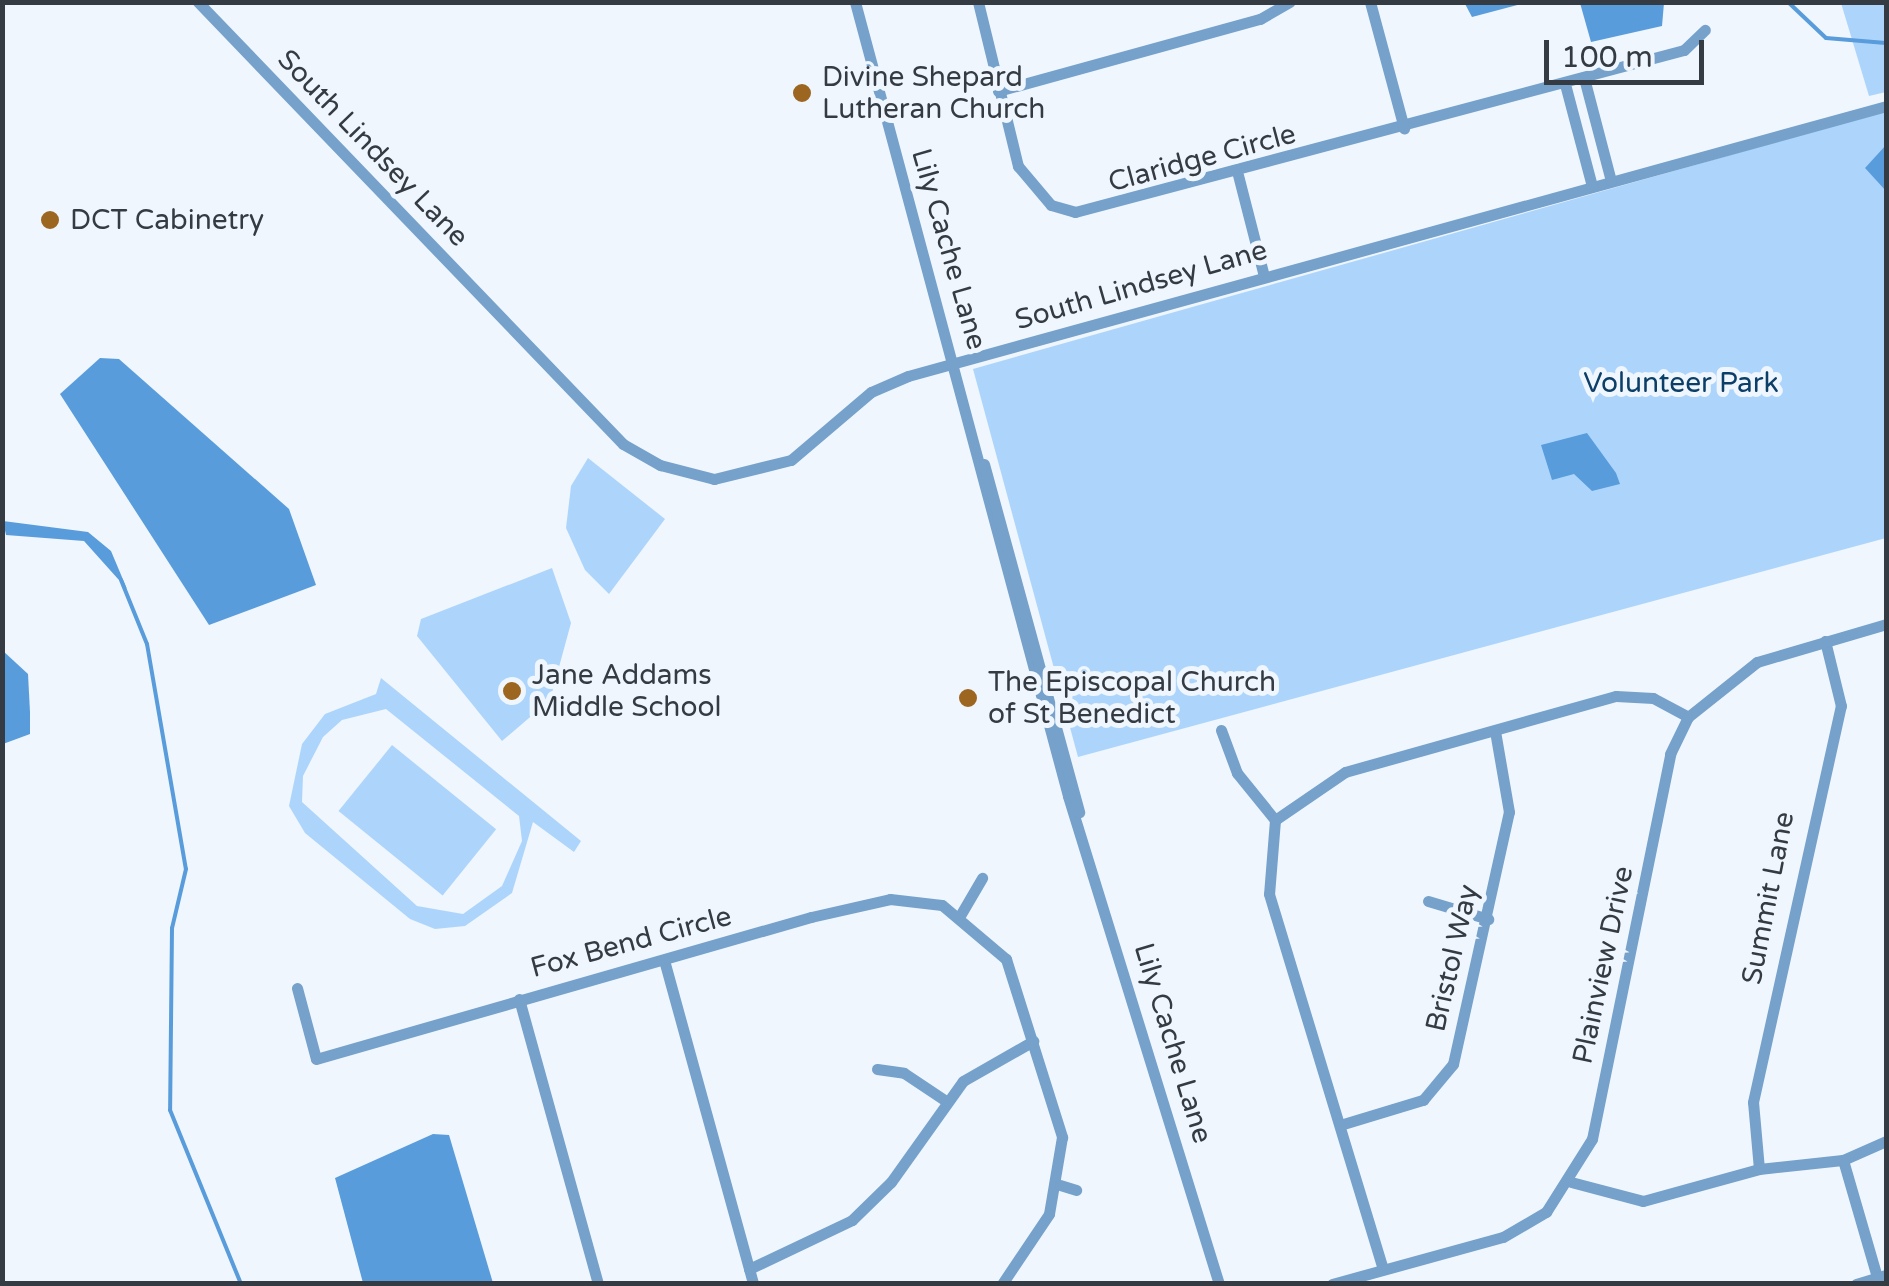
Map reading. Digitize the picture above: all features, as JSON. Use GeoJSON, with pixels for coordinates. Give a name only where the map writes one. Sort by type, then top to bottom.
{"type":"FeatureCollection","features":[{"type":"Feature","properties":{"kind":"street","name":"South Lindsey Lane"},"geometry":{"type":"LineString","coordinates":[[198,2],[597,418],[660,466],[714,479],[768,471],[871,392],[955,364],[1886,106]]}},
{"type":"Feature","properties":{"kind":"street","name":"Lily Cache Lane"},"geometry":{"type":"LineString","coordinates":[[855,2],[1079,816],[1218,1284]]}},
{"type":"Feature","properties":{"kind":"street","name":"Claridge Circle"},"geometry":{"type":"LineString","coordinates":[[978,2],[1018,166],[1051,205],[1101,212],[1684,50],[1705,30]]}},
{"type":"Feature","properties":{"kind":"street"},"geometry":{"type":"LineString","coordinates":[[998,92],[1260,19],[1289,2]]}},
{"type":"Feature","properties":{"kind":"street"},"geometry":{"type":"LineString","coordinates":[[1370,2],[1404,128]]}},
{"type":"Feature","properties":{"kind":"street"},"geometry":{"type":"LineString","coordinates":[[1584,78],[1611,181]]}},
{"type":"Feature","properties":{"kind":"street"},"geometry":{"type":"LineString","coordinates":[[1566,84],[1592,186]]}},
{"type":"Feature","properties":{"kind":"street"},"geometry":{"type":"LineString","coordinates":[[1238,175],[1264,276]]}},
{"type":"Feature","properties":{"kind":"street","name":"Plainview Drive"},"geometry":{"type":"LineString","coordinates":[[1332,1284],[1503,1237],[1546,1212],[1571,1182],[1592,1139],[1670,754],[1688,717],[1740,671],[1886,624]]}},
{"type":"Feature","properties":{"kind":"street","name":"Summit Lane"},"geometry":{"type":"LineString","coordinates":[[1759,1169],[1753,1102],[1812,802],[1841,706],[1825,641]]}},
{"type":"Feature","properties":{"kind":"street"},"geometry":{"type":"LineString","coordinates":[[1275,820],[1345,772],[1629,694],[1688,717]]}},
{"type":"Feature","properties":{"kind":"street"},"geometry":{"type":"LineString","coordinates":[[1220,730],[1238,773],[1275,820],[1269,894],[1383,1269]]}},
{"type":"Feature","properties":{"kind":"street","name":"Bristol Way"},"geometry":{"type":"LineString","coordinates":[[1340,1125],[1440,1086],[1488,918],[1509,812],[1495,731]]}},
{"type":"Feature","properties":{"kind":"street"},"geometry":{"type":"LineString","coordinates":[[961,914],[982,878]]}},
{"type":"Feature","properties":{"kind":"street","name":"Fox Bend Circle"},"geometry":{"type":"LineString","coordinates":[[296,988],[316,1059],[877,901],[918,900],[961,914],[1006,959],[1062,1137],[1060,1184],[1002,1284]]}},
{"type":"Feature","properties":{"kind":"street"},"geometry":{"type":"LineString","coordinates":[[1428,901],[1488,918]]}},
{"type":"Feature","properties":{"kind":"street"},"geometry":{"type":"LineString","coordinates":[[664,960],[754,1284]]}},
{"type":"Feature","properties":{"kind":"street"},"geometry":{"type":"LineString","coordinates":[[519,999],[598,1284]]}},
{"type":"Feature","properties":{"kind":"street"},"geometry":{"type":"LineString","coordinates":[[750,1269],[852,1220],[892,1182],[946,1101],[984,1062],[1033,1041]]}},
{"type":"Feature","properties":{"kind":"street"},"geometry":{"type":"LineString","coordinates":[[877,1069],[904,1074],[946,1101]]}},
{"type":"Feature","properties":{"kind":"street"},"geometry":{"type":"LineString","coordinates":[[1571,1182],[1643,1201],[1759,1169],[1843,1160],[1886,1141]]}},
{"type":"Feature","properties":{"kind":"street"},"geometry":{"type":"LineString","coordinates":[[1843,1160],[1882,1276],[1856,1284]]}},
{"type":"Feature","properties":{"kind":"street"},"geometry":{"type":"LineString","coordinates":[[1060,1184],[1076,1190]]}},
{"type":"Feature","properties":{"kind":"green space"},"geometry":{"type":"Polygon","coordinates":[[[1841,3],[1886,3],[1886,92],[1869,96],[1841,3]]]}},
{"type":"Feature","properties":{"kind":"green space","name":"Volunteer Park"},"geometry":{"type":"Polygon","coordinates":[[[1886,111],[1886,538],[1078,757],[973,369],[1886,111]]]}},
{"type":"Feature","properties":{"kind":"green space"},"geometry":{"type":"Polygon","coordinates":[[[588,458],[665,519],[609,594],[585,570],[566,528],[571,486],[588,458]]]}},
{"type":"Feature","properties":{"kind":"green space"},"geometry":{"type":"Polygon","coordinates":[[[552,568],[571,623],[550,700],[502,741],[417,636],[421,619],[552,568]]]}},
{"type":"Feature","properties":{"kind":"green space"},"geometry":{"type":"Polygon","coordinates":[[[381,678],[581,841],[574,852],[533,822],[512,893],[465,926],[435,929],[410,919],[305,833],[289,806],[302,744],[325,714],[376,694],[381,678]],[[386,709],[342,720],[323,737],[303,776],[302,802],[417,906],[463,914],[502,886],[522,841],[519,816],[386,709]]]}},
{"type":"Feature","properties":{"kind":"green space"},"geometry":{"type":"Polygon","coordinates":[[[392,745],[496,829],[443,895],[339,811],[392,745]]]}},
{"type":"Feature","properties":{"kind":"shaded area"},"geometry":{"type":"Polygon","coordinates":[[[1464,2],[1525,2],[1525,3],[1472,17],[1464,2]]]}},
{"type":"Feature","properties":{"kind":"shaded area"},"geometry":{"type":"Polygon","coordinates":[[[1580,3],[1664,3],[1662,26],[1591,42],[1580,3]]]}},
{"type":"Feature","properties":{"kind":"shaded area"},"geometry":{"type":"Polygon","coordinates":[[[1886,145],[1886,191],[1865,168],[1886,145]]]}},
{"type":"Feature","properties":{"kind":"shaded area"},"geometry":{"type":"Polygon","coordinates":[[[100,358],[119,359],[289,509],[316,585],[209,625],[60,394],[100,358]]]}},
{"type":"Feature","properties":{"kind":"shaded area"},"geometry":{"type":"Polygon","coordinates":[[[1587,433],[1620,484],[1592,491],[1574,474],[1552,480],[1541,445],[1587,433]]]}},
{"type":"Feature","properties":{"kind":"shaded area"},"geometry":{"type":"Polygon","coordinates":[[[3,521],[88,532],[111,551],[127,589],[84,541],[6,535],[3,521]]]}},
{"type":"Feature","properties":{"kind":"shaded area"},"geometry":{"type":"Polygon","coordinates":[[[2,650],[28,674],[30,712],[30,734],[3,744],[2,650]]]}},
{"type":"Feature","properties":{"kind":"shaded area"},"geometry":{"type":"Polygon","coordinates":[[[433,1134],[449,1135],[493,1283],[363,1283],[335,1178],[433,1134]]]}},
{"type":"Feature","properties":{"kind":"waterway"},"geometry":{"type":"LineString","coordinates":[[1788,2],[1826,38],[1886,43]]}},
{"type":"Feature","properties":{"kind":"waterway"},"geometry":{"type":"LineString","coordinates":[[121,580],[147,644],[186,869],[172,928],[170,1110],[241,1284]]}},
{"type":"Feature","properties":{"kind":"place","name":"Divine Shepard Lutheran Church"},"geometry":{"type":"Point","coordinates":[802,93]}},
{"type":"Feature","properties":{"kind":"place","name":"DCT Cabinetry"},"geometry":{"type":"Point","coordinates":[50,220]}},
{"type":"Feature","properties":{"kind":"place","name":"Jane Addams Middle School"},"geometry":{"type":"Point","coordinates":[512,691]}},
{"type":"Feature","properties":{"kind":"place","name":"The Episcopal Church of St Benedict"},"geometry":{"type":"Point","coordinates":[968,698]}}]}
